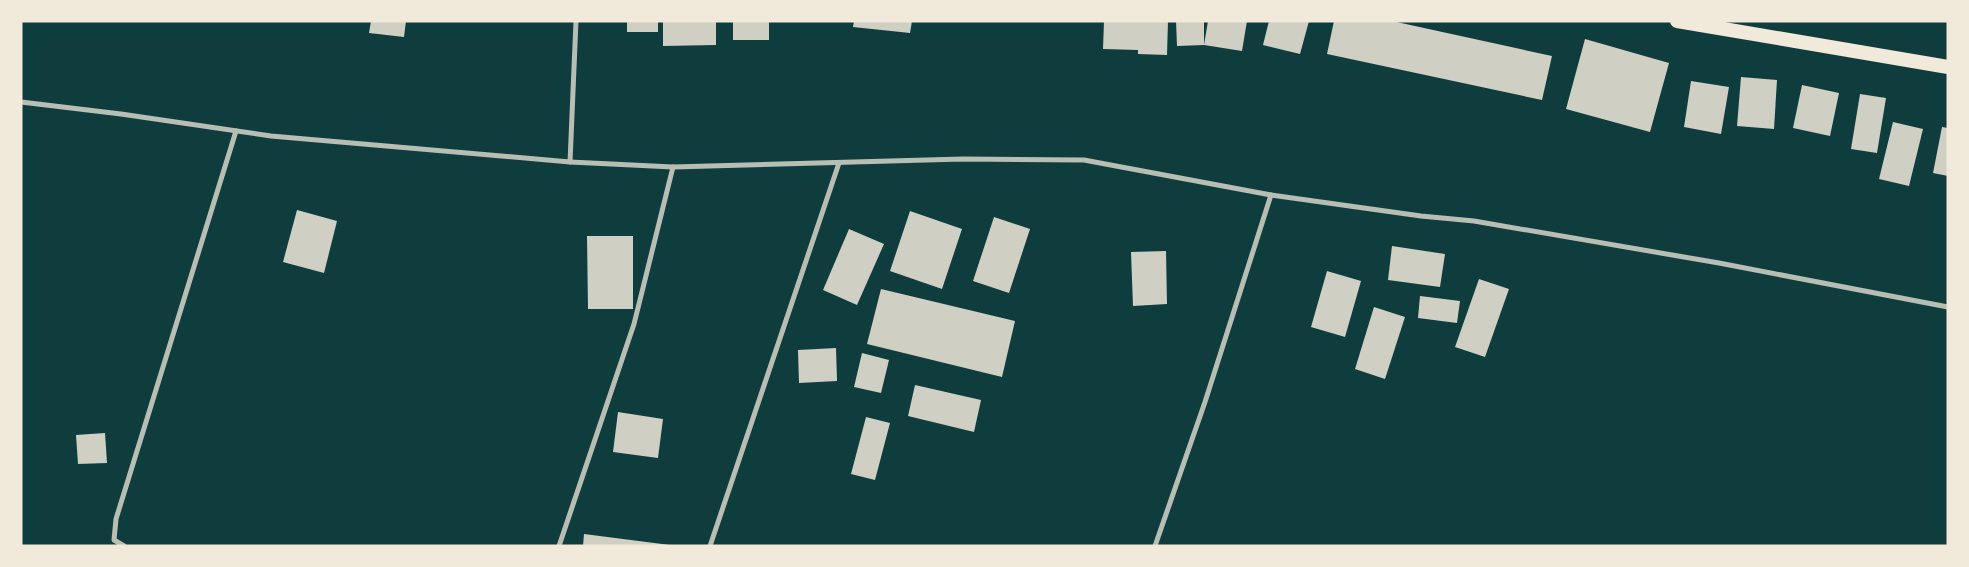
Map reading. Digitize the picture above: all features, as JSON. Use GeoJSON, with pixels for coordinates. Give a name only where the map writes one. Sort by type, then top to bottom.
{"type":"FeatureCollection","features":[{"type":"Feature","properties":{"kind":"highway"},"geometry":{"type":"LineString","coordinates":[[1677,21],[1948,67]]}},
{"type":"Feature","properties":{"kind":"street"},"geometry":{"type":"LineString","coordinates":[[570,162],[576,21]]}},
{"type":"Feature","properties":{"kind":"street"},"geometry":{"type":"LineString","coordinates":[[21,102],[271,136],[570,162],[672,168],[963,159],[1084,160],[1271,195],[1420,216],[1474,221],[1719,263],[1948,307]]}},
{"type":"Feature","properties":{"kind":"street"},"geometry":{"type":"LineString","coordinates":[[124,546],[114,540],[116,519],[236,131]]}},
{"type":"Feature","properties":{"kind":"street"},"geometry":{"type":"LineString","coordinates":[[710,546],[839,163]]}},
{"type":"Feature","properties":{"kind":"street"},"geometry":{"type":"LineString","coordinates":[[559,546],[634,324],[672,168]]}},
{"type":"Feature","properties":{"kind":"street"},"geometry":{"type":"LineString","coordinates":[[1154,546],[1205,402],[1271,195]]}},
{"type":"Feature","properties":{"kind":"building"},"geometry":{"type":"Polygon","coordinates":[[[371,21],[406,21],[404,37],[369,33],[371,21]]]}},
{"type":"Feature","properties":{"kind":"building"},"geometry":{"type":"Polygon","coordinates":[[[627,21],[658,21],[658,32],[627,32],[627,21]]]}},
{"type":"Feature","properties":{"kind":"building"},"geometry":{"type":"Polygon","coordinates":[[[663,21],[716,21],[716,45],[663,46],[663,21]]]}},
{"type":"Feature","properties":{"kind":"building"},"geometry":{"type":"Polygon","coordinates":[[[733,21],[769,21],[769,40],[733,40],[733,21]]]}},
{"type":"Feature","properties":{"kind":"building"},"geometry":{"type":"Polygon","coordinates":[[[854,21],[912,21],[910,33],[853,27],[854,21]]]}},
{"type":"Feature","properties":{"kind":"building"},"geometry":{"type":"Polygon","coordinates":[[[1104,21],[1168,21],[1167,55],[1138,54],[1138,50],[1103,49],[1104,21]]]}},
{"type":"Feature","properties":{"kind":"building"},"geometry":{"type":"Polygon","coordinates":[[[1176,21],[1204,21],[1204,45],[1177,46],[1176,21]]]}},
{"type":"Feature","properties":{"kind":"building"},"geometry":{"type":"Polygon","coordinates":[[[1208,21],[1247,21],[1242,51],[1204,45],[1208,21]]]}},
{"type":"Feature","properties":{"kind":"building"},"geometry":{"type":"Polygon","coordinates":[[[1269,21],[1309,21],[1300,54],[1263,45],[1269,21]]]}},
{"type":"Feature","properties":{"kind":"building"},"geometry":{"type":"Polygon","coordinates":[[[1334,21],[1392,21],[1552,56],[1542,100],[1327,54],[1334,21]]]}},
{"type":"Feature","properties":{"kind":"building"},"geometry":{"type":"Polygon","coordinates":[[[1585,39],[1669,63],[1650,132],[1566,109],[1585,39]]]}},
{"type":"Feature","properties":{"kind":"building"},"geometry":{"type":"Polygon","coordinates":[[[1741,77],[1777,80],[1774,129],[1737,126],[1741,77]]]}},
{"type":"Feature","properties":{"kind":"building"},"geometry":{"type":"Polygon","coordinates":[[[1691,81],[1729,87],[1721,134],[1684,127],[1691,81]]]}},
{"type":"Feature","properties":{"kind":"building"},"geometry":{"type":"Polygon","coordinates":[[[1802,85],[1839,93],[1830,136],[1793,128],[1802,85]]]}},
{"type":"Feature","properties":{"kind":"building"},"geometry":{"type":"Polygon","coordinates":[[[1860,94],[1886,98],[1877,153],[1851,149],[1860,94]]]}},
{"type":"Feature","properties":{"kind":"building"},"geometry":{"type":"Polygon","coordinates":[[[1893,122],[1923,129],[1909,186],[1879,179],[1893,122]]]}},
{"type":"Feature","properties":{"kind":"building"},"geometry":{"type":"Polygon","coordinates":[[[1942,127],[1948,128],[1948,176],[1933,173],[1942,127]]]}},
{"type":"Feature","properties":{"kind":"building"},"geometry":{"type":"Polygon","coordinates":[[[297,210],[337,221],[324,273],[283,262],[297,210]]]}},
{"type":"Feature","properties":{"kind":"building"},"geometry":{"type":"Polygon","coordinates":[[[910,211],[962,229],[942,289],[890,271],[910,211]]]}},
{"type":"Feature","properties":{"kind":"building"},"geometry":{"type":"Polygon","coordinates":[[[994,217],[1030,229],[1009,293],[973,281],[994,217]]]}},
{"type":"Feature","properties":{"kind":"building"},"geometry":{"type":"Polygon","coordinates":[[[849,229],[884,244],[857,305],[823,290],[849,229]]]}},
{"type":"Feature","properties":{"kind":"building"},"geometry":{"type":"Polygon","coordinates":[[[587,236],[633,236],[633,309],[588,309],[587,236]]]}},
{"type":"Feature","properties":{"kind":"building"},"geometry":{"type":"Polygon","coordinates":[[[1392,246],[1445,254],[1440,287],[1388,280],[1392,246]]]}},
{"type":"Feature","properties":{"kind":"building"},"geometry":{"type":"Polygon","coordinates":[[[1166,251],[1167,304],[1133,306],[1131,252],[1166,251]]]}},
{"type":"Feature","properties":{"kind":"building"},"geometry":{"type":"Polygon","coordinates":[[[1327,271],[1361,281],[1345,337],[1311,327],[1327,271]]]}},
{"type":"Feature","properties":{"kind":"building"},"geometry":{"type":"Polygon","coordinates":[[[1479,279],[1509,289],[1485,357],[1455,347],[1479,279]]]}},
{"type":"Feature","properties":{"kind":"building"},"geometry":{"type":"Polygon","coordinates":[[[881,289],[1015,321],[1002,377],[867,344],[881,289]]]}},
{"type":"Feature","properties":{"kind":"building"},"geometry":{"type":"Polygon","coordinates":[[[1420,296],[1460,301],[1457,323],[1418,318],[1420,296]]]}},
{"type":"Feature","properties":{"kind":"building"},"geometry":{"type":"Polygon","coordinates":[[[1374,307],[1405,317],[1385,379],[1355,369],[1374,307]]]}},
{"type":"Feature","properties":{"kind":"building"},"geometry":{"type":"Polygon","coordinates":[[[836,348],[837,381],[799,383],[798,350],[836,348]]]}},
{"type":"Feature","properties":{"kind":"building"},"geometry":{"type":"Polygon","coordinates":[[[862,353],[889,360],[881,393],[854,387],[862,353]]]}},
{"type":"Feature","properties":{"kind":"building"},"geometry":{"type":"Polygon","coordinates":[[[915,385],[981,400],[974,432],[908,416],[915,385]]]}},
{"type":"Feature","properties":{"kind":"building"},"geometry":{"type":"Polygon","coordinates":[[[618,412],[663,419],[658,458],[613,452],[618,412]]]}},
{"type":"Feature","properties":{"kind":"building"},"geometry":{"type":"Polygon","coordinates":[[[866,417],[890,423],[875,480],[851,474],[866,417]]]}},
{"type":"Feature","properties":{"kind":"building"},"geometry":{"type":"Polygon","coordinates":[[[105,433],[107,463],[78,464],[76,435],[105,433]]]}},
{"type":"Feature","properties":{"kind":"building"},"geometry":{"type":"Polygon","coordinates":[[[584,534],[670,545],[670,546],[583,546],[584,534]]]}}]}
